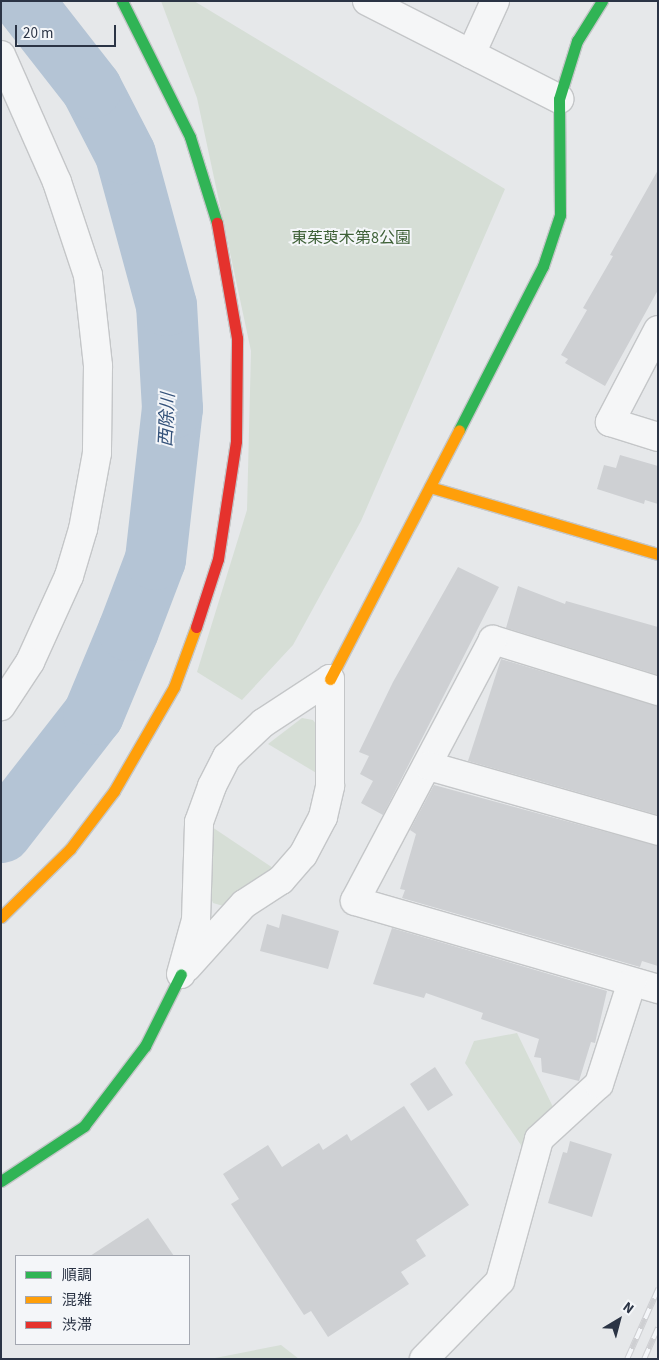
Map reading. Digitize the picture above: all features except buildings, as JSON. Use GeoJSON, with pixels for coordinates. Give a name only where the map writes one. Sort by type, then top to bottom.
{"type":"FeatureCollection","features":[{"type":"Feature","properties":{"kind":"street"},"geometry":{"type":"LineString","coordinates":[[1,917],[70,849],[114,791],[147,738],[174,687],[198,622],[218,559],[230,498],[236,441],[237,338],[219,231],[206,180],[190,137],[122,1]]}},
{"type":"Feature","properties":{"kind":"street"},"geometry":{"type":"LineString","coordinates":[[367,1],[559,98]]}},
{"type":"Feature","properties":{"kind":"street"},"geometry":{"type":"LineString","coordinates":[[471,54],[495,1]]}},
{"type":"Feature","properties":{"kind":"street"},"geometry":{"type":"LineString","coordinates":[[181,974],[244,904],[286,874],[303,855],[323,817],[330,786],[330,679],[543,266],[560,215],[559,98],[576,42],[602,1]]}},
{"type":"Feature","properties":{"kind":"street"},"geometry":{"type":"LineString","coordinates":[[1,55],[58,182],[88,275],[98,366],[97,453],[83,529],[69,576],[30,662],[1,706]]}},
{"type":"Feature","properties":{"kind":"street"},"geometry":{"type":"LineString","coordinates":[[658,330],[610,422],[658,437]]}},
{"type":"Feature","properties":{"kind":"street"},"geometry":{"type":"LineString","coordinates":[[430,487],[658,554]]}},
{"type":"Feature","properties":{"kind":"street"},"geometry":{"type":"LineString","coordinates":[[424,1359],[500,1281],[539,1139],[599,1084],[645,986],[355,901],[429,766],[493,640],[658,691]]}},
{"type":"Feature","properties":{"kind":"street"},"geometry":{"type":"LineString","coordinates":[[1,1181],[84,1126],[145,1046],[181,974],[196,920],[199,822],[212,786],[227,757],[263,723],[330,679]]}},
{"type":"Feature","properties":{"kind":"street"},"geometry":{"type":"LineString","coordinates":[[429,766],[658,831]]}},
{"type":"Feature","properties":{"kind":"green space","name":"東茱萸木第8公園"},"geometry":{"type":"Polygon","coordinates":[[[161,1],[194,1],[505,189],[361,521],[293,645],[242,700],[197,672],[247,510],[251,351],[197,98],[161,1]]]}},
{"type":"Feature","properties":{"kind":"green space"},"geometry":{"type":"Polygon","coordinates":[[[302,718],[313,720],[320,729],[318,774],[268,744],[302,718]]]}},
{"type":"Feature","properties":{"kind":"green space"},"geometry":{"type":"Polygon","coordinates":[[[212,827],[276,870],[227,907],[213,903],[209,893],[212,827]]]}},
{"type":"Feature","properties":{"kind":"green space"},"geometry":{"type":"Polygon","coordinates":[[[517,1033],[553,1107],[528,1140],[525,1151],[465,1063],[474,1041],[517,1033]]]}},
{"type":"Feature","properties":{"kind":"green space"},"geometry":{"type":"Polygon","coordinates":[[[281,1345],[299,1359],[210,1359],[281,1345]]]}},
{"type":"Feature","properties":{"kind":"waterway","name":"西除川"},"geometry":{"type":"LineString","coordinates":[[1,832],[93,714],[128,630],[155,559],[172,408],[166,305],[125,154],[91,88],[23,1]]}},
{"type":"Feature","properties":{"kind":"railway"},"geometry":{"type":"LineString","coordinates":[[627,1359],[658,1289]]}},
{"type":"Feature","properties":{"kind":"railway"},"geometry":{"type":"LineString","coordinates":[[644,1359],[658,1328]]}},
{"type":"Feature","properties":{"kind":"traffic: fast"},"geometry":{"type":"LineString","coordinates":[[122,1],[190,137],[217,223]]}},
{"type":"Feature","properties":{"kind":"traffic: fast"},"geometry":{"type":"LineString","coordinates":[[459,430],[543,266],[560,215],[559,99],[577,41],[602,1]]}},
{"type":"Feature","properties":{"kind":"traffic: fast"},"geometry":{"type":"LineString","coordinates":[[1,1181],[84,1126],[145,1046],[181,974]]}},
{"type":"Feature","properties":{"kind":"traffic: slow"},"geometry":{"type":"LineString","coordinates":[[330,679],[459,430]]}},
{"type":"Feature","properties":{"kind":"traffic: slow"},"geometry":{"type":"LineString","coordinates":[[430,487],[658,554]]}},
{"type":"Feature","properties":{"kind":"traffic: slow"},"geometry":{"type":"LineString","coordinates":[[1,917],[70,849],[114,791],[174,687],[196,627]]}},
{"type":"Feature","properties":{"kind":"traffic: jam"},"geometry":{"type":"LineString","coordinates":[[196,627],[218,559],[236,441],[237,338],[217,223]]}}]}
